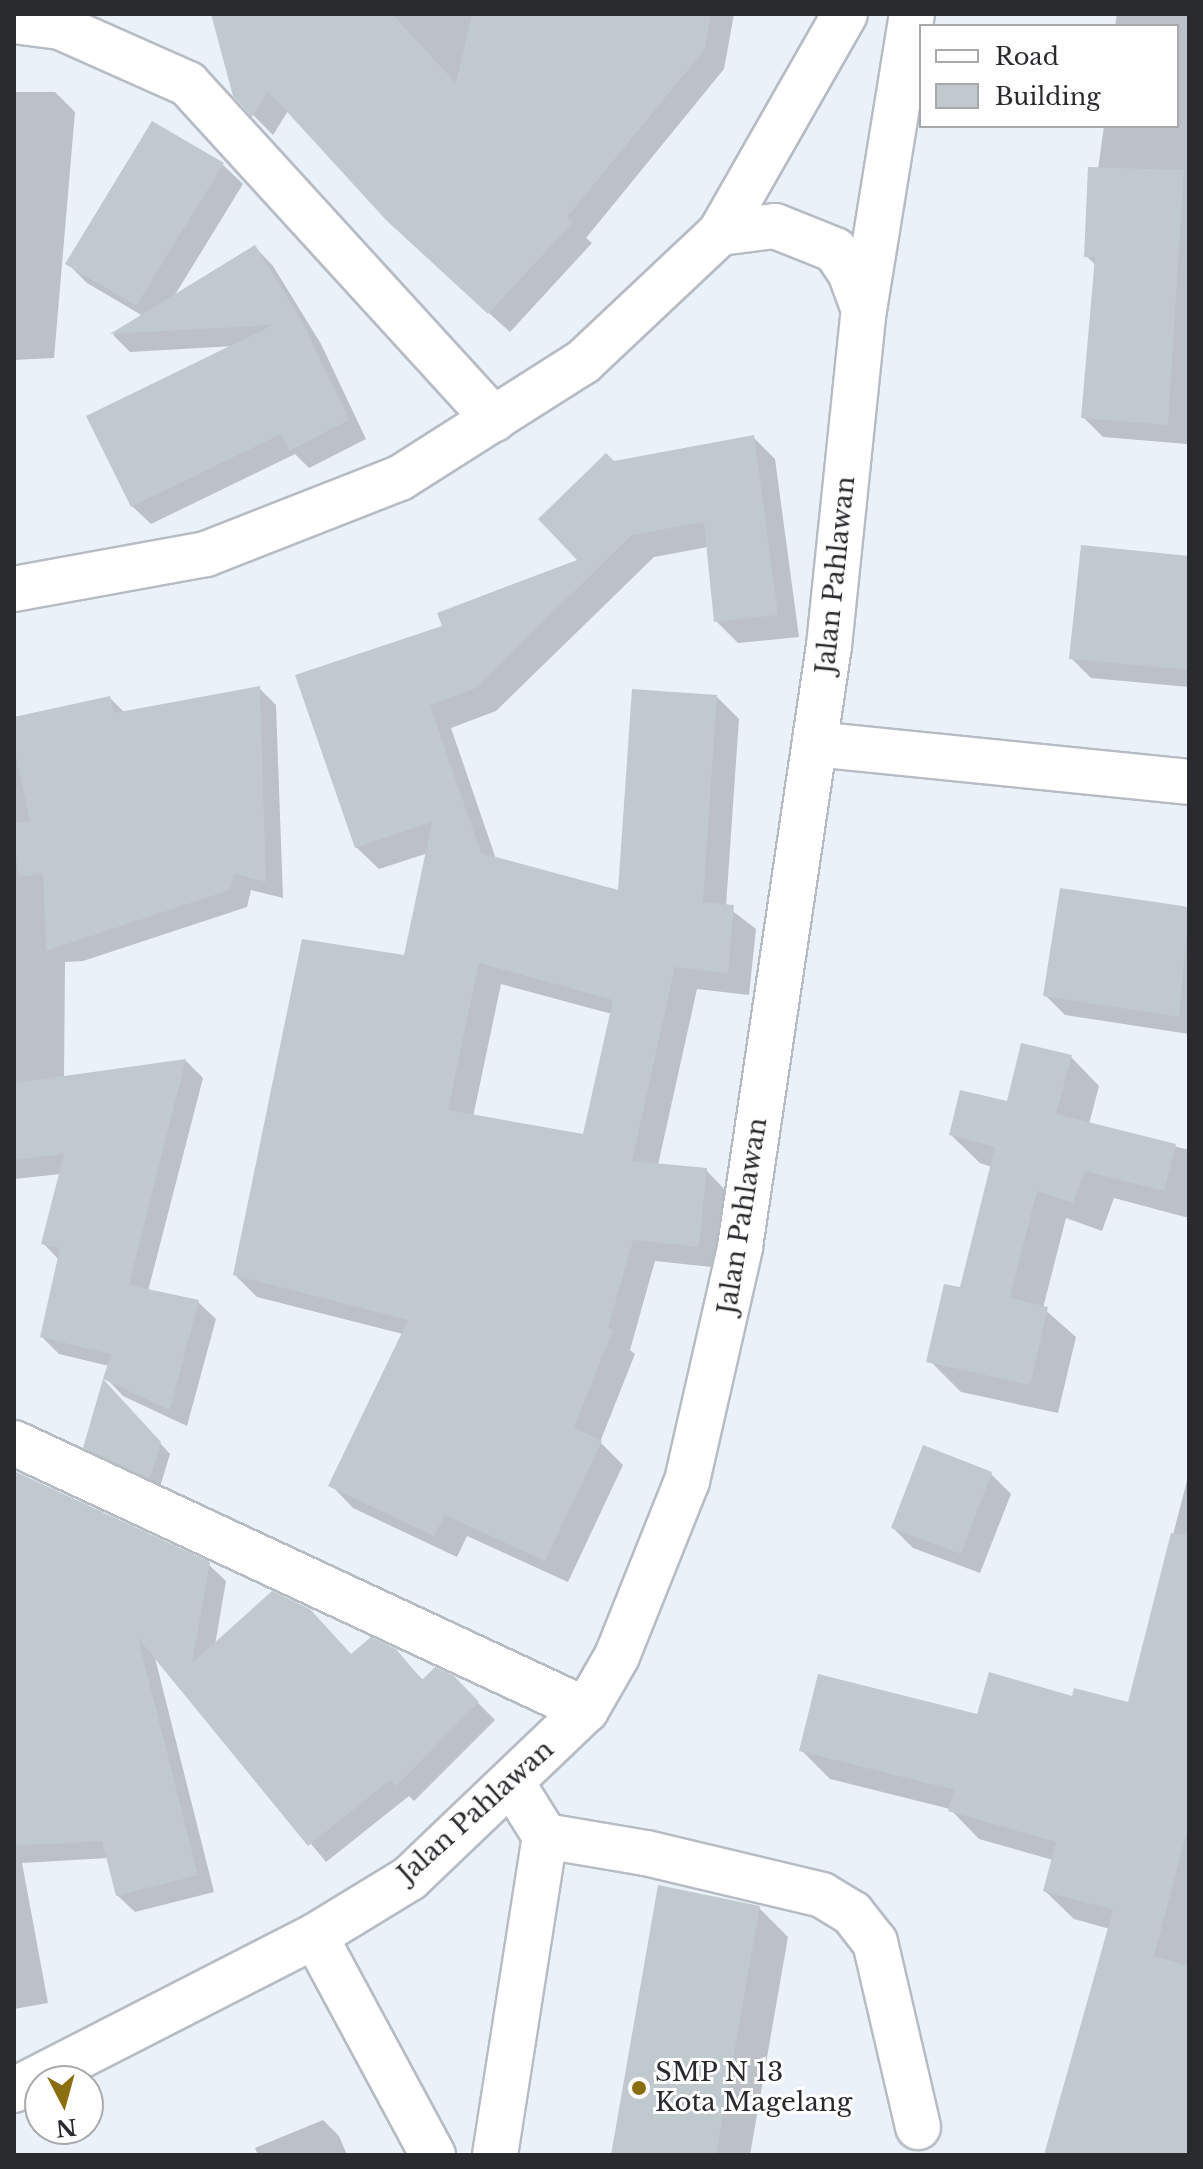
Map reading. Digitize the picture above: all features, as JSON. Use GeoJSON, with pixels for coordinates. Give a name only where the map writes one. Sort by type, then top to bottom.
{"type":"FeatureCollection","features":[{"type":"Feature","properties":{"kind":"main road"},"geometry":{"type":"LineString","coordinates":[[14,589],[206,554],[400,478],[583,362],[720,233],[845,14]]}},
{"type":"Feature","properties":{"kind":"main road","name":"Jalan Pahlawan"},"geometry":{"type":"LineString","coordinates":[[14,2090],[315,1936],[410,1878],[586,1710],[617,1656],[687,1481],[716,1370],[740,1247],[815,744],[864,310],[912,14]]}},
{"type":"Feature","properties":{"kind":"main road"},"geometry":{"type":"LineString","coordinates":[[14,21],[60,27],[188,84],[494,419]]}},
{"type":"Feature","properties":{"kind":"main road"},"geometry":{"type":"LineString","coordinates":[[720,233],[775,226],[835,250],[850,272],[864,310]]}},
{"type":"Feature","properties":{"kind":"main road"},"geometry":{"type":"LineString","coordinates":[[815,744],[1189,782]]}},
{"type":"Feature","properties":{"kind":"main road"},"geometry":{"type":"LineString","coordinates":[[14,1443],[586,1710]]}},
{"type":"Feature","properties":{"kind":"main road"},"geometry":{"type":"LineString","coordinates":[[495,2155],[545,1836],[512,1783]]}},
{"type":"Feature","properties":{"kind":"main road"},"geometry":{"type":"LineString","coordinates":[[545,1836],[646,1853],[822,1895],[852,1913],[875,1942],[918,2127]]}},
{"type":"Feature","properties":{"kind":"main road"},"geometry":{"type":"LineString","coordinates":[[315,1936],[433,2155]]}},
{"type":"Feature","properties":{"kind":"building"},"geometry":{"type":"Polygon","coordinates":[[[211,14],[392,14],[456,83],[472,14],[711,14],[705,49],[567,217],[573,222],[488,314],[386,220],[268,91],[252,117],[233,96],[211,14]]]}},
{"type":"Feature","properties":{"kind":"building"},"geometry":{"type":"Polygon","coordinates":[[[152,121],[224,163],[136,306],[65,264],[152,121]]]}},
{"type":"Feature","properties":{"kind":"building"},"geometry":{"type":"Polygon","coordinates":[[[1088,167],[1184,170],[1168,425],[1081,418],[1095,257],[1084,257],[1088,167]]]}},
{"type":"Feature","properties":{"kind":"building"},"geometry":{"type":"Polygon","coordinates":[[[255,245],[303,323],[349,420],[289,451],[281,434],[131,507],[86,416],[273,325],[110,334],[255,245]]]}},
{"type":"Feature","properties":{"kind":"building"},"geometry":{"type":"Polygon","coordinates":[[[754,435],[778,615],[714,622],[704,522],[632,535],[474,689],[430,705],[481,853],[618,890],[632,689],[717,695],[703,902],[734,905],[728,974],[675,967],[632,1161],[707,1168],[699,1247],[633,1240],[608,1328],[613,1330],[574,1428],[602,1441],[545,1561],[445,1515],[434,1536],[328,1486],[408,1320],[233,1275],[302,939],[404,955],[432,822],[355,848],[295,675],[442,626],[437,613],[577,560],[538,519],[606,453],[614,461],[754,435]],[[479,963],[448,1110],[583,1134],[613,1000],[479,963]]]}},
{"type":"Feature","properties":{"kind":"building"},"geometry":{"type":"Polygon","coordinates":[[[1081,545],[1189,556],[1189,670],[1069,659],[1081,545]]]}},
{"type":"Feature","properties":{"kind":"building"},"geometry":{"type":"Polygon","coordinates":[[[260,686],[266,882],[234,874],[230,890],[46,951],[43,873],[19,877],[14,842],[14,823],[30,821],[14,747],[14,717],[110,696],[114,713],[260,686]]]}},
{"type":"Feature","properties":{"kind":"building"},"geometry":{"type":"Polygon","coordinates":[[[1060,888],[1189,907],[1179,1017],[1043,996],[1060,888]]]}},
{"type":"Feature","properties":{"kind":"building"},"geometry":{"type":"Polygon","coordinates":[[[1021,1043],[1072,1055],[1056,1114],[1176,1144],[1164,1191],[1085,1171],[1073,1203],[1037,1191],[1010,1298],[1048,1307],[1030,1385],[926,1362],[944,1284],[960,1287],[995,1147],[949,1135],[960,1090],[1007,1101],[1021,1043]]]}},
{"type":"Feature","properties":{"kind":"building"},"geometry":{"type":"Polygon","coordinates":[[[186,1059],[129,1285],[199,1300],[170,1410],[103,1379],[111,1354],[40,1337],[60,1248],[41,1244],[64,1154],[14,1160],[14,1083],[186,1059]]]}},
{"type":"Feature","properties":{"kind":"building"},"geometry":{"type":"Polygon","coordinates":[[[103,1379],[161,1442],[150,1479],[83,1448],[103,1379]]]}},
{"type":"Feature","properties":{"kind":"building"},"geometry":{"type":"Polygon","coordinates":[[[923,1445],[992,1472],[961,1554],[891,1528],[923,1445]]]}},
{"type":"Feature","properties":{"kind":"building"},"geometry":{"type":"Polygon","coordinates":[[[14,1471],[210,1562],[192,1663],[272,1591],[310,1609],[351,1654],[371,1637],[396,1649],[422,1680],[435,1667],[454,1676],[479,1702],[396,1786],[390,1780],[308,1846],[138,1638],[198,1875],[116,1896],[102,1841],[14,1846],[14,1471]]]}},
{"type":"Feature","properties":{"kind":"building"},"geometry":{"type":"Polygon","coordinates":[[[1171,1533],[1189,1535],[1189,1824],[1154,1956],[1189,1966],[1189,2155],[1044,2155],[1113,1910],[1043,1891],[1056,1842],[948,1811],[954,1790],[799,1751],[818,1674],[977,1714],[989,1672],[1072,1696],[1074,1688],[1128,1702],[1171,1533]]]}},
{"type":"Feature","properties":{"kind":"building"},"geometry":{"type":"Polygon","coordinates":[[[658,1885],[760,1906],[716,2155],[611,2155],[658,1885]]]}},
{"type":"Feature","properties":{"kind":"place","name":"SMP N 13 Kota Magelang"},"geometry":{"type":"Point","coordinates":[639,2088]}}]}
